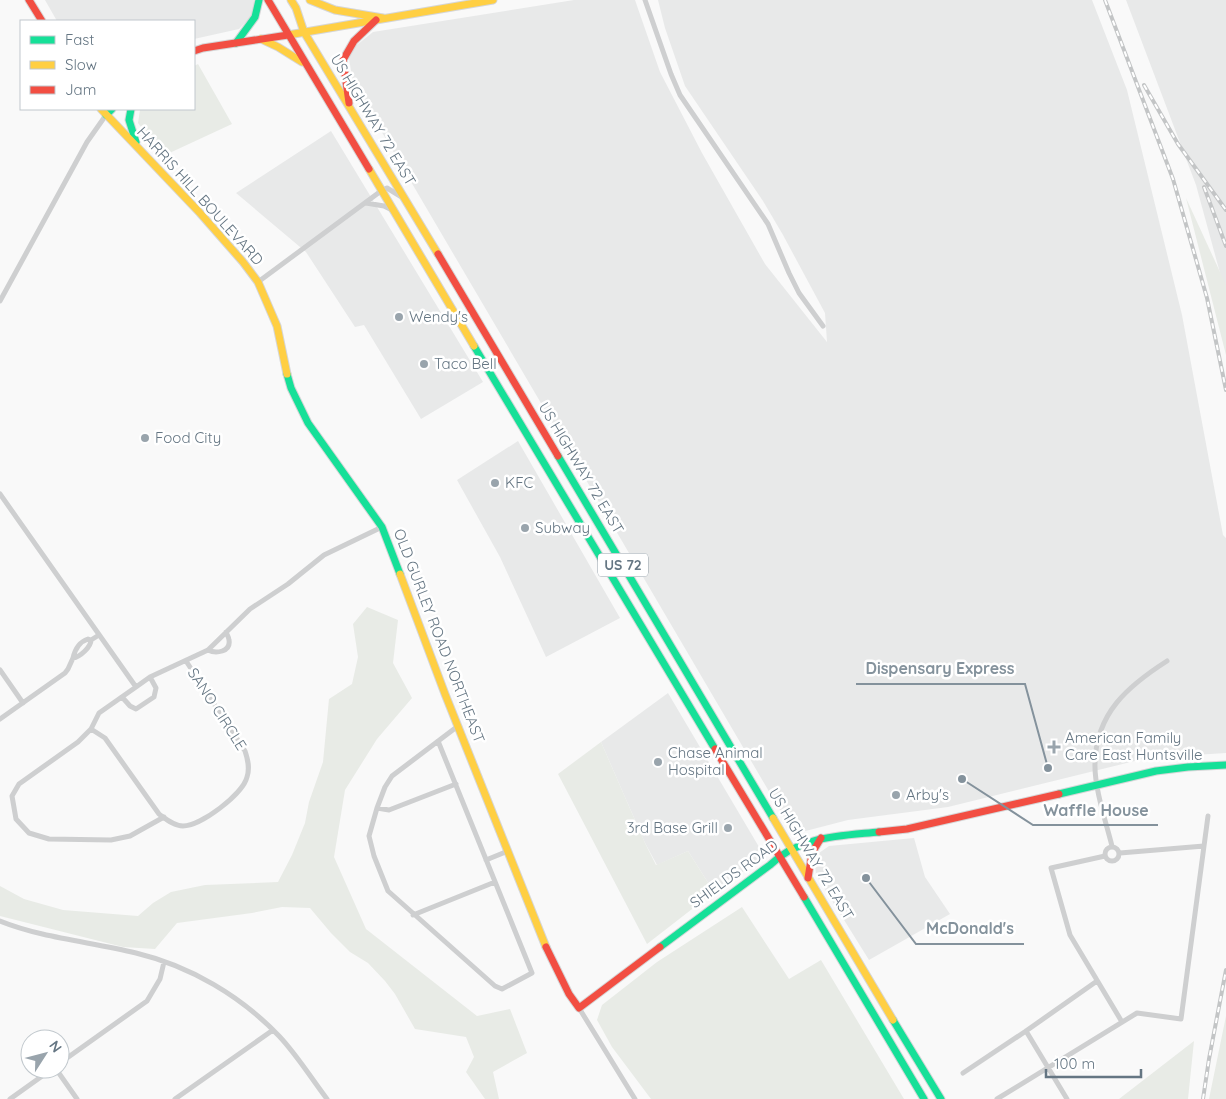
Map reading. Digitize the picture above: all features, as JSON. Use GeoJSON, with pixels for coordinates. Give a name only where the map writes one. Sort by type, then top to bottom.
{"type":"FeatureCollection","features":[{"type":"Feature","properties":{"kind":"main road"},"geometry":{"type":"LineString","coordinates":[[29,0],[41,20]]}},
{"type":"Feature","properties":{"kind":"main road"},"geometry":{"type":"LineString","coordinates":[[236,43],[255,17],[259,0]]}},
{"type":"Feature","properties":{"kind":"main road","name":"US 72"},"geometry":{"type":"LineString","coordinates":[[268,0],[288,35]]}},
{"type":"Feature","properties":{"kind":"main road","name":"US 72"},"geometry":{"type":"LineString","coordinates":[[291,0],[296,8],[304,32]]}},
{"type":"Feature","properties":{"kind":"main road"},"geometry":{"type":"LineString","coordinates":[[310,0],[335,10],[380,19]]}},
{"type":"Feature","properties":{"kind":"main road"},"geometry":{"type":"LineString","coordinates":[[195,51],[493,0]]}},
{"type":"Feature","properties":{"kind":"main road"},"geometry":{"type":"LineString","coordinates":[[350,108],[344,60],[354,41],[380,19]]}},
{"type":"Feature","properties":{"kind":"main road","name":"US HIGHWAY 72 EAST"},"geometry":{"type":"LineString","coordinates":[[304,32],[444,263],[941,1099]]}},
{"type":"Feature","properties":{"kind":"main road","name":"US HIGHWAY 72 EAST"},"geometry":{"type":"LineString","coordinates":[[288,35],[924,1099]]}},
{"type":"Feature","properties":{"kind":"main road"},"geometry":{"type":"LineString","coordinates":[[261,39],[278,47],[306,65]]}},
{"type":"Feature","properties":{"kind":"main road"},"geometry":{"type":"LineString","coordinates":[[131,110],[129,120],[137,145]]}},
{"type":"Feature","properties":{"kind":"main road","name":"HARRIS HILL BOULEVARD"},"geometry":{"type":"LineString","coordinates":[[103,112],[137,145],[228,244],[258,282]]}},
{"type":"Feature","properties":{"kind":"main road","name":"OLD GURLEY ROAD NORTHEAST"},"geometry":{"type":"LineString","coordinates":[[258,282],[277,326],[291,388],[308,423],[382,527],[550,958],[569,994],[579,1008]]}},
{"type":"Feature","properties":{"kind":"main road","name":"SHIELDS ROAD"},"geometry":{"type":"LineString","coordinates":[[579,1008],[770,865],[778,857],[792,849],[821,838],[907,829],[1156,771],[1226,765]]}},
{"type":"Feature","properties":{"kind":"main road"},"geometry":{"type":"LineString","coordinates":[[808,878],[812,854],[821,838]]}},
{"type":"Feature","properties":{"kind":"street"},"geometry":{"type":"LineString","coordinates":[[646,0],[668,66],[680,95],[768,224],[799,293],[823,326]]}},
{"type":"Feature","properties":{"kind":"street"},"geometry":{"type":"LineString","coordinates":[[0,301],[103,112]]}},
{"type":"Feature","properties":{"kind":"street"},"geometry":{"type":"LineString","coordinates":[[258,282],[387,188],[405,201]]}},
{"type":"Feature","properties":{"kind":"street"},"geometry":{"type":"LineString","coordinates":[[366,203],[384,206],[393,211]]}},
{"type":"Feature","properties":{"kind":"street"},"geometry":{"type":"LineString","coordinates":[[0,494],[136,686]]}},
{"type":"Feature","properties":{"kind":"street"},"geometry":{"type":"LineString","coordinates":[[164,817],[130,836],[111,840],[49,839],[29,833],[16,819],[12,796],[19,784],[78,742],[92,729],[99,713],[136,686],[150,676],[208,650],[250,609],[288,584],[324,555],[382,527]]}},
{"type":"Feature","properties":{"kind":"street"},"geometry":{"type":"LineString","coordinates":[[208,650],[215,653],[222,652],[228,645],[229,640],[226,632]]}},
{"type":"Feature","properties":{"kind":"street"},"geometry":{"type":"LineString","coordinates":[[0,719],[65,673],[73,658],[74,650],[79,644],[84,640],[91,640],[99,635]]}},
{"type":"Feature","properties":{"kind":"street","name":"SANO CIRCLE"},"geometry":{"type":"LineString","coordinates":[[92,729],[105,738],[159,814],[171,822],[184,826],[198,821],[232,798],[247,778],[249,763],[245,750],[186,661]]}},
{"type":"Feature","properties":{"kind":"street"},"geometry":{"type":"LineString","coordinates":[[1112,846],[1098,786],[1095,764],[1099,737],[1110,711],[1131,686],[1167,661]]}},
{"type":"Feature","properties":{"kind":"street"},"geometry":{"type":"LineString","coordinates":[[0,670],[23,703]]}},
{"type":"Feature","properties":{"kind":"street"},"geometry":{"type":"LineString","coordinates":[[122,697],[130,706],[136,709],[154,697],[156,688],[150,676]]}},
{"type":"Feature","properties":{"kind":"street"},"geometry":{"type":"LineString","coordinates":[[438,741],[532,973],[502,989],[495,986],[388,891],[374,856],[369,836],[385,786],[392,776],[438,741],[458,726]]}},
{"type":"Feature","properties":{"kind":"street"},"geometry":{"type":"LineString","coordinates":[[377,808],[389,810],[456,784]]}},
{"type":"Feature","properties":{"kind":"street"},"geometry":{"type":"LineString","coordinates":[[997,1099],[1137,1013],[1181,1019],[1208,816]]}},
{"type":"Feature","properties":{"kind":"street"},"geometry":{"type":"LineString","coordinates":[[1112,846],[1118,849],[1120,853]]}},
{"type":"Feature","properties":{"kind":"street"},"geometry":{"type":"LineString","coordinates":[[1105,856],[1106,849],[1112,846]]}},
{"type":"Feature","properties":{"kind":"street"},"geometry":{"type":"LineString","coordinates":[[1120,853],[1204,846]]}},
{"type":"Feature","properties":{"kind":"street"},"geometry":{"type":"LineString","coordinates":[[486,860],[508,851]]}},
{"type":"Feature","properties":{"kind":"street"},"geometry":{"type":"LineString","coordinates":[[1105,856],[1108,860],[1112,861],[1118,858],[1120,853]]}},
{"type":"Feature","properties":{"kind":"street"},"geometry":{"type":"LineString","coordinates":[[1105,856],[1051,868],[1070,935],[1122,1022]]}},
{"type":"Feature","properties":{"kind":"street"},"geometry":{"type":"LineString","coordinates":[[413,915],[495,882]]}},
{"type":"Feature","properties":{"kind":"street"},"geometry":{"type":"LineString","coordinates":[[0,921],[42,933],[137,953],[205,979],[234,997],[273,1030],[304,1066],[327,1099]]}},
{"type":"Feature","properties":{"kind":"street"},"geometry":{"type":"LineString","coordinates":[[70,1057],[147,1001],[160,979],[164,962]]}},
{"type":"Feature","properties":{"kind":"street"},"geometry":{"type":"LineString","coordinates":[[963,1073],[1097,981]]}},
{"type":"Feature","properties":{"kind":"street","name":"OLD GURLEY ROAD NORTHEAST"},"geometry":{"type":"LineString","coordinates":[[579,1008],[635,1099]]}},
{"type":"Feature","properties":{"kind":"street"},"geometry":{"type":"LineString","coordinates":[[175,1099],[273,1030]]}},
{"type":"Feature","properties":{"kind":"street"},"geometry":{"type":"LineString","coordinates":[[1026,1031],[1067,1099]]}},
{"type":"Feature","properties":{"kind":"street"},"geometry":{"type":"LineString","coordinates":[[10,1099],[18,1097],[41,1079]]}},
{"type":"Feature","properties":{"kind":"street"},"geometry":{"type":"LineString","coordinates":[[62,1079],[77,1099]]}},
{"type":"Feature","properties":{"kind":"shaded area"},"geometry":{"type":"Polygon","coordinates":[[[45,0],[254,0],[255,13],[239,29],[195,39],[195,20],[56,20],[45,0]]]}},
{"type":"Feature","properties":{"kind":"shaded area"},"geometry":{"type":"Polygon","coordinates":[[[574,0],[635,0],[660,72],[702,153],[765,264],[827,342],[825,313],[783,235],[763,201],[685,86],[665,28],[658,0],[1092,0],[1127,90],[1182,315],[1223,535],[1226,538],[1226,753],[1147,758],[948,807],[848,820],[794,834],[353,83],[348,52],[373,32],[574,0]]]}},
{"type":"Feature","properties":{"kind":"shaded area"},"geometry":{"type":"Polygon","coordinates":[[[1126,0],[1226,0],[1226,295],[1196,185],[1126,0]]]}},
{"type":"Feature","properties":{"kind":"shaded area"},"geometry":{"type":"Polygon","coordinates":[[[198,64],[232,124],[163,156],[138,123],[140,110],[195,110],[195,66],[198,64]]]}},
{"type":"Feature","properties":{"kind":"shaded area"},"geometry":{"type":"Polygon","coordinates":[[[331,131],[483,382],[421,419],[364,325],[355,327],[306,252],[236,193],[331,131]]]}},
{"type":"Feature","properties":{"kind":"shaded area"},"geometry":{"type":"Polygon","coordinates":[[[1186,198],[1226,285],[1226,355],[1186,198]]]}},
{"type":"Feature","properties":{"kind":"shaded area"},"geometry":{"type":"Polygon","coordinates":[[[518,441],[620,618],[546,657],[500,557],[457,480],[518,441]]]}},
{"type":"Feature","properties":{"kind":"shaded area"},"geometry":{"type":"Polygon","coordinates":[[[367,607],[398,620],[393,663],[412,698],[377,739],[345,790],[334,857],[366,929],[477,1016],[510,1009],[527,1053],[493,1072],[499,1099],[485,1099],[466,1072],[474,1057],[466,1037],[415,1029],[395,994],[385,981],[368,963],[350,952],[310,908],[282,907],[177,923],[155,949],[123,947],[0,916],[0,886],[24,899],[63,910],[138,916],[153,903],[171,892],[205,885],[278,882],[305,823],[309,802],[323,762],[329,699],[352,684],[358,657],[353,624],[367,607]]]}},
{"type":"Feature","properties":{"kind":"shaded area"},"geometry":{"type":"Polygon","coordinates":[[[668,693],[762,852],[761,859],[714,892],[688,851],[657,865],[645,843],[601,742],[668,693]]]}},
{"type":"Feature","properties":{"kind":"shaded area"},"geometry":{"type":"Polygon","coordinates":[[[601,742],[656,865],[688,851],[714,892],[647,944],[558,774],[601,742]]]}},
{"type":"Feature","properties":{"kind":"shaded area"},"geometry":{"type":"Polygon","coordinates":[[[914,838],[925,877],[950,914],[869,960],[816,875],[815,863],[819,853],[829,846],[914,838]]]}},
{"type":"Feature","properties":{"kind":"shaded area"},"geometry":{"type":"Polygon","coordinates":[[[742,907],[789,979],[821,960],[904,1099],[651,1099],[612,1047],[597,1020],[602,1005],[657,962],[742,907]]]}},
{"type":"Feature","properties":{"kind":"shaded area"},"geometry":{"type":"Polygon","coordinates":[[[1226,1016],[1226,1099],[1209,1099],[1226,1016]]]}},
{"type":"Feature","properties":{"kind":"shaded area"},"geometry":{"type":"Polygon","coordinates":[[[1194,1041],[1188,1099],[1119,1099],[1194,1041]]]}},
{"type":"Feature","properties":{"kind":"railway"},"geometry":{"type":"LineString","coordinates":[[1105,0],[1173,179],[1207,298],[1226,390]]}},
{"type":"Feature","properties":{"kind":"railway"},"geometry":{"type":"LineString","coordinates":[[1144,85],[1178,144],[1226,210]]}},
{"type":"Feature","properties":{"kind":"railway"},"geometry":{"type":"LineString","coordinates":[[1204,187],[1226,246]]}},
{"type":"Feature","properties":{"kind":"railway"},"geometry":{"type":"LineString","coordinates":[[1203,1099],[1226,970]]}},
{"type":"Feature","properties":{"kind":"traffic: fast"},"geometry":{"type":"LineString","coordinates":[[236,43],[255,17],[259,0]]}},
{"type":"Feature","properties":{"kind":"traffic: fast"},"geometry":{"type":"LineString","coordinates":[[106,115],[111,110]]}},
{"type":"Feature","properties":{"kind":"traffic: fast"},"geometry":{"type":"LineString","coordinates":[[131,110],[129,120],[136,142]]}},
{"type":"Feature","properties":{"kind":"traffic: fast"},"geometry":{"type":"LineString","coordinates":[[474,346],[715,749]]}},
{"type":"Feature","properties":{"kind":"traffic: fast"},"geometry":{"type":"LineString","coordinates":[[287,374],[291,388],[308,423],[382,527],[400,574]]}},
{"type":"Feature","properties":{"kind":"traffic: fast"},"geometry":{"type":"LineString","coordinates":[[558,456],[773,818]]}},
{"type":"Feature","properties":{"kind":"traffic: fast"},"geometry":{"type":"LineString","coordinates":[[1059,794],[1156,771],[1226,765]]}},
{"type":"Feature","properties":{"kind":"traffic: fast"},"geometry":{"type":"LineString","coordinates":[[660,947],[781,855],[794,848],[821,839],[879,832]]}},
{"type":"Feature","properties":{"kind":"traffic: fast"},"geometry":{"type":"LineString","coordinates":[[804,897],[924,1099]]}},
{"type":"Feature","properties":{"kind":"traffic: fast"},"geometry":{"type":"LineString","coordinates":[[893,1020],[941,1099]]}},
{"type":"Feature","properties":{"kind":"traffic: slow"},"geometry":{"type":"LineString","coordinates":[[291,0],[296,8],[304,32],[438,254]]}},
{"type":"Feature","properties":{"kind":"traffic: slow"},"geometry":{"type":"LineString","coordinates":[[310,0],[335,10],[383,18]]}},
{"type":"Feature","properties":{"kind":"traffic: slow"},"geometry":{"type":"LineString","coordinates":[[288,35],[493,0]]}},
{"type":"Feature","properties":{"kind":"traffic: slow"},"geometry":{"type":"LineString","coordinates":[[261,39],[302,62]]}},
{"type":"Feature","properties":{"kind":"traffic: slow"},"geometry":{"type":"LineString","coordinates":[[102,110],[200,213],[258,282],[277,326],[287,374]]}},
{"type":"Feature","properties":{"kind":"traffic: slow"},"geometry":{"type":"LineString","coordinates":[[369,169],[474,346]]}},
{"type":"Feature","properties":{"kind":"traffic: slow"},"geometry":{"type":"LineString","coordinates":[[400,574],[445,694],[546,947]]}},
{"type":"Feature","properties":{"kind":"traffic: slow"},"geometry":{"type":"LineString","coordinates":[[773,818],[893,1020]]}},
{"type":"Feature","properties":{"kind":"traffic: jam"},"geometry":{"type":"LineString","coordinates":[[29,0],[41,20]]}},
{"type":"Feature","properties":{"kind":"traffic: jam"},"geometry":{"type":"LineString","coordinates":[[268,0],[369,169]]}},
{"type":"Feature","properties":{"kind":"traffic: jam"},"geometry":{"type":"LineString","coordinates":[[349,103],[343,60],[354,41],[376,20]]}},
{"type":"Feature","properties":{"kind":"traffic: jam"},"geometry":{"type":"LineString","coordinates":[[195,51],[288,35]]}},
{"type":"Feature","properties":{"kind":"traffic: jam"},"geometry":{"type":"LineString","coordinates":[[438,254],[558,456]]}},
{"type":"Feature","properties":{"kind":"traffic: jam"},"geometry":{"type":"LineString","coordinates":[[715,749],[804,897]]}},
{"type":"Feature","properties":{"kind":"traffic: jam"},"geometry":{"type":"LineString","coordinates":[[879,832],[907,829],[1059,794]]}},
{"type":"Feature","properties":{"kind":"traffic: jam"},"geometry":{"type":"LineString","coordinates":[[808,878],[812,853],[821,838]]}},
{"type":"Feature","properties":{"kind":"traffic: jam"},"geometry":{"type":"LineString","coordinates":[[546,947],[569,994],[579,1008],[660,947]]}},
{"type":"Feature","properties":{"kind":"place","name":"Wendy's"},"geometry":{"type":"Point","coordinates":[399,317]}},
{"type":"Feature","properties":{"kind":"place","name":"Taco Bell"},"geometry":{"type":"Point","coordinates":[424,364]}},
{"type":"Feature","properties":{"kind":"place","name":"Food City"},"geometry":{"type":"Point","coordinates":[145,438]}},
{"type":"Feature","properties":{"kind":"place","name":"KFC"},"geometry":{"type":"Point","coordinates":[495,483]}},
{"type":"Feature","properties":{"kind":"place","name":"Subway"},"geometry":{"type":"Point","coordinates":[525,528]}},
{"type":"Feature","properties":{"kind":"place","name":"American Family Care East Huntsville"},"geometry":{"type":"Point","coordinates":[1054,747]}},
{"type":"Feature","properties":{"kind":"place","name":"Chase Animal Hospital"},"geometry":{"type":"Point","coordinates":[658,762]}},
{"type":"Feature","properties":{"kind":"place","name":"Dispensary Express"},"geometry":{"type":"Point","coordinates":[1048,768]}},
{"type":"Feature","properties":{"kind":"place","name":"Waffle House"},"geometry":{"type":"Point","coordinates":[962,779]}},
{"type":"Feature","properties":{"kind":"place","name":"Arby's"},"geometry":{"type":"Point","coordinates":[896,795]}},
{"type":"Feature","properties":{"kind":"place","name":"3rd Base Grill"},"geometry":{"type":"Point","coordinates":[728,828]}},
{"type":"Feature","properties":{"kind":"place","name":"McDonald's"},"geometry":{"type":"Point","coordinates":[866,878]}}]}
